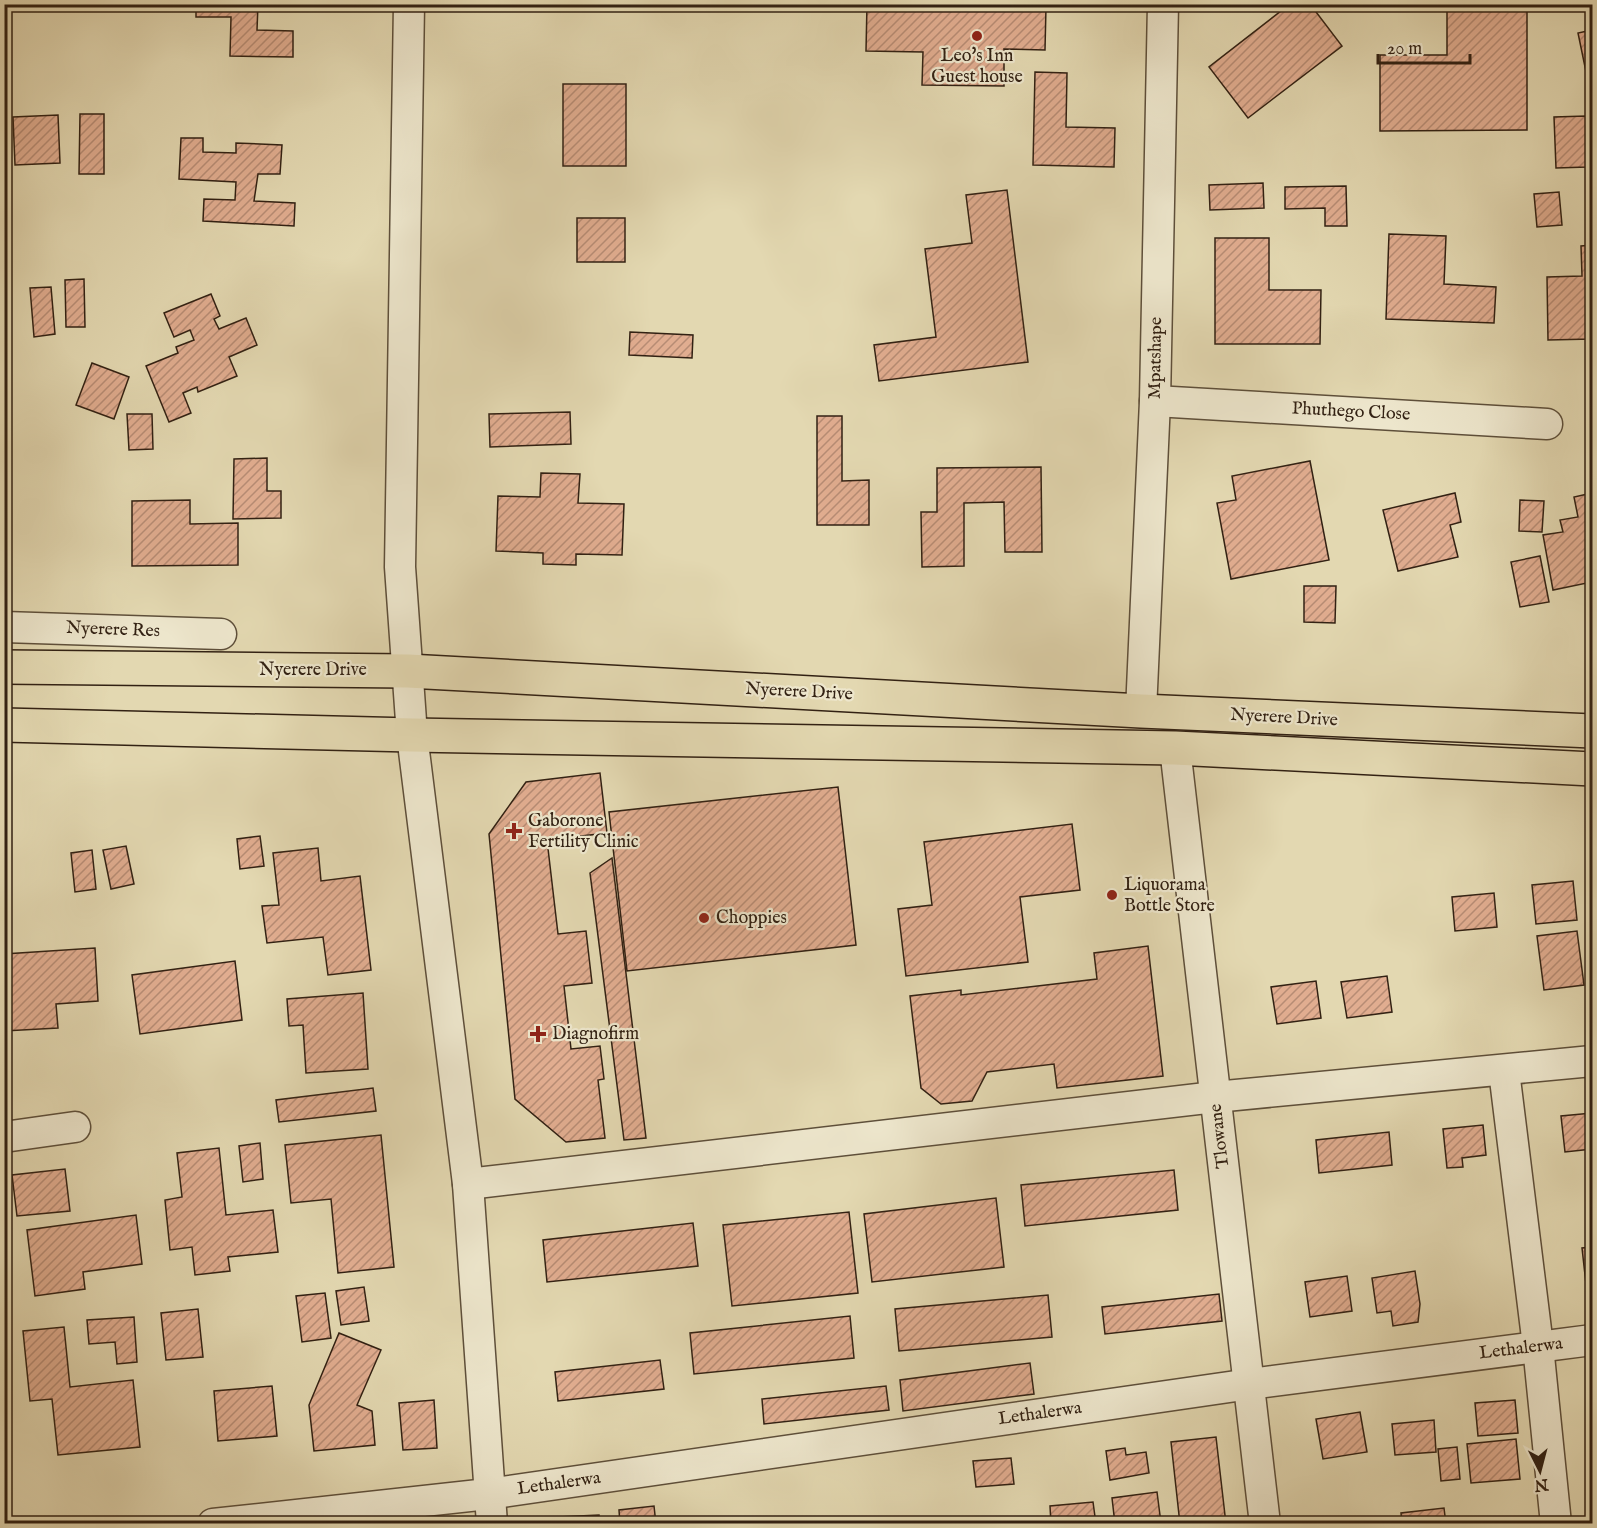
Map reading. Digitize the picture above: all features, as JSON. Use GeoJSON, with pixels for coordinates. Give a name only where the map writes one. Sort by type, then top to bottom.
{"type":"FeatureCollection","features":[{"type":"Feature","properties":{"kind":"main road","name":"Nyerere Drive"},"geometry":{"type":"LineString","coordinates":[[4,666],[408,670],[1141,711],[1593,731]]}},
{"type":"Feature","properties":{"kind":"main road","name":"Nyerere Drive"},"geometry":{"type":"LineString","coordinates":[[4,725],[412,735],[1175,748],[1593,769]]}},
{"type":"Feature","properties":{"kind":"street"},"geometry":{"type":"LineString","coordinates":[[410,4],[400,567],[412,735],[468,1184],[488,1494],[492,1524]]}},
{"type":"Feature","properties":{"kind":"street","name":"Mpatshape"},"geometry":{"type":"LineString","coordinates":[[1141,711],[1155,401],[1162,4]]}},
{"type":"Feature","properties":{"kind":"street","name":"Phuthego Close"},"geometry":{"type":"LineString","coordinates":[[1155,401],[1547,424]]}},
{"type":"Feature","properties":{"kind":"street","name":"Nyerere Res"},"geometry":{"type":"LineString","coordinates":[[4,627],[220,634]]}},
{"type":"Feature","properties":{"kind":"street","name":"Tlowane"},"geometry":{"type":"LineString","coordinates":[[1175,748],[1265,1524]]}},
{"type":"Feature","properties":{"kind":"street"},"geometry":{"type":"LineString","coordinates":[[468,1184],[1215,1097],[1593,1062]]}},
{"type":"Feature","properties":{"kind":"street"},"geometry":{"type":"LineString","coordinates":[[1504,1071],[1538,1346],[1556,1524]]}},
{"type":"Feature","properties":{"kind":"street"},"geometry":{"type":"LineString","coordinates":[[4,1137],[75,1127]]}},
{"type":"Feature","properties":{"kind":"street","name":"Lethalerwa"},"geometry":{"type":"LineString","coordinates":[[213,1524],[488,1494],[1250,1384],[1593,1340]]}},
{"type":"Feature","properties":{"kind":"building"},"geometry":{"type":"Polygon","coordinates":[[[39,4],[61,4],[61,9],[38,7],[39,4]]]}},
{"type":"Feature","properties":{"kind":"building"},"geometry":{"type":"Polygon","coordinates":[[[196,4],[258,4],[257,30],[293,31],[293,57],[230,56],[231,17],[196,17],[196,4]]]}},
{"type":"Feature","properties":{"kind":"building"},"geometry":{"type":"Polygon","coordinates":[[[867,4],[1046,7],[1045,50],[1004,49],[1004,86],[922,85],[923,52],[866,51],[867,4]]]}},
{"type":"Feature","properties":{"kind":"building"},"geometry":{"type":"Polygon","coordinates":[[[1290,4],[1310,4],[1342,46],[1248,118],[1209,67],[1290,4]]]}},
{"type":"Feature","properties":{"kind":"building"},"geometry":{"type":"Polygon","coordinates":[[[1447,4],[1527,4],[1527,130],[1380,131],[1380,55],[1447,55],[1447,4]]]}},
{"type":"Feature","properties":{"kind":"building"},"geometry":{"type":"Polygon","coordinates":[[[1592,30],[1592,96],[1591,96],[1578,33],[1592,30]]]}},
{"type":"Feature","properties":{"kind":"building"},"geometry":{"type":"Polygon","coordinates":[[[1035,72],[1067,73],[1066,127],[1115,128],[1114,167],[1033,165],[1035,72]]]}},
{"type":"Feature","properties":{"kind":"building"},"geometry":{"type":"Polygon","coordinates":[[[563,84],[626,84],[626,166],[563,166],[563,84]]]}},
{"type":"Feature","properties":{"kind":"building"},"geometry":{"type":"Polygon","coordinates":[[[80,114],[104,114],[104,174],[79,174],[80,114]]]}},
{"type":"Feature","properties":{"kind":"building"},"geometry":{"type":"Polygon","coordinates":[[[58,115],[60,163],[15,165],[13,117],[58,115]]]}},
{"type":"Feature","properties":{"kind":"building"},"geometry":{"type":"Polygon","coordinates":[[[1586,116],[1587,167],[1556,168],[1554,117],[1586,116]]]}},
{"type":"Feature","properties":{"kind":"building"},"geometry":{"type":"Polygon","coordinates":[[[181,138],[203,138],[203,152],[236,153],[236,143],[282,145],[280,174],[258,174],[254,201],[295,203],[294,226],[203,221],[204,199],[235,200],[236,182],[179,179],[181,138]]]}},
{"type":"Feature","properties":{"kind":"building"},"geometry":{"type":"Polygon","coordinates":[[[1263,183],[1264,208],[1210,210],[1209,185],[1263,183]]]}},
{"type":"Feature","properties":{"kind":"building"},"geometry":{"type":"Polygon","coordinates":[[[1346,186],[1347,226],[1325,226],[1325,208],[1285,209],[1285,187],[1346,186]]]}},
{"type":"Feature","properties":{"kind":"building"},"geometry":{"type":"Polygon","coordinates":[[[1007,190],[1028,362],[879,381],[874,345],[936,337],[925,249],[972,243],[966,195],[1007,190]]]}},
{"type":"Feature","properties":{"kind":"building"},"geometry":{"type":"Polygon","coordinates":[[[1559,192],[1562,225],[1537,227],[1534,194],[1559,192]]]}},
{"type":"Feature","properties":{"kind":"building"},"geometry":{"type":"Polygon","coordinates":[[[577,218],[625,218],[625,262],[577,262],[577,218]]]}},
{"type":"Feature","properties":{"kind":"building"},"geometry":{"type":"Polygon","coordinates":[[[1389,234],[1446,236],[1444,284],[1496,287],[1494,323],[1386,319],[1389,234]]]}},
{"type":"Feature","properties":{"kind":"building"},"geometry":{"type":"Polygon","coordinates":[[[1215,238],[1269,238],[1269,290],[1321,290],[1320,344],[1215,344],[1215,238]]]}},
{"type":"Feature","properties":{"kind":"building"},"geometry":{"type":"Polygon","coordinates":[[[1592,245],[1592,339],[1548,340],[1547,277],[1582,276],[1581,246],[1592,245]]]}},
{"type":"Feature","properties":{"kind":"building"},"geometry":{"type":"Polygon","coordinates":[[[84,279],[85,327],[66,327],[65,280],[84,279]]]}},
{"type":"Feature","properties":{"kind":"building"},"geometry":{"type":"Polygon","coordinates":[[[51,287],[55,334],[34,337],[30,288],[51,287]]]}},
{"type":"Feature","properties":{"kind":"building"},"geometry":{"type":"Polygon","coordinates":[[[211,294],[220,316],[214,319],[219,329],[246,318],[257,345],[229,357],[237,376],[198,392],[197,387],[183,393],[191,413],[169,422],[146,366],[178,353],[176,347],[194,340],[190,330],[174,337],[164,313],[211,294]]]}},
{"type":"Feature","properties":{"kind":"building"},"geometry":{"type":"Polygon","coordinates":[[[630,332],[693,335],[692,358],[629,355],[630,332]]]}},
{"type":"Feature","properties":{"kind":"building"},"geometry":{"type":"Polygon","coordinates":[[[92,363],[129,377],[114,419],[76,405],[92,363]]]}},
{"type":"Feature","properties":{"kind":"building"},"geometry":{"type":"Polygon","coordinates":[[[570,412],[571,444],[490,447],[489,414],[570,412]]]}},
{"type":"Feature","properties":{"kind":"building"},"geometry":{"type":"Polygon","coordinates":[[[127,414],[152,414],[153,449],[129,450],[127,414]]]}},
{"type":"Feature","properties":{"kind":"building"},"geometry":{"type":"Polygon","coordinates":[[[817,416],[842,416],[842,481],[869,480],[869,525],[817,525],[817,416]]]}},
{"type":"Feature","properties":{"kind":"building"},"geometry":{"type":"Polygon","coordinates":[[[267,458],[267,491],[281,491],[281,518],[233,519],[234,459],[267,458]]]}},
{"type":"Feature","properties":{"kind":"building"},"geometry":{"type":"Polygon","coordinates":[[[1310,461],[1329,560],[1231,579],[1217,503],[1236,500],[1232,476],[1310,461]]]}},
{"type":"Feature","properties":{"kind":"building"},"geometry":{"type":"Polygon","coordinates":[[[1041,467],[1042,552],[1005,552],[1004,502],[964,503],[964,566],[922,567],[921,512],[937,512],[937,468],[1041,467]]]}},
{"type":"Feature","properties":{"kind":"building"},"geometry":{"type":"Polygon","coordinates":[[[541,473],[580,474],[578,503],[624,504],[622,555],[576,554],[576,565],[543,564],[543,553],[496,551],[498,496],[540,497],[541,473]]]}},
{"type":"Feature","properties":{"kind":"building"},"geometry":{"type":"Polygon","coordinates":[[[1455,493],[1461,522],[1450,525],[1458,557],[1398,571],[1383,510],[1455,493]]]}},
{"type":"Feature","properties":{"kind":"building"},"geometry":{"type":"Polygon","coordinates":[[[1592,493],[1592,582],[1553,590],[1543,535],[1563,532],[1560,520],[1578,517],[1574,497],[1592,493]]]}},
{"type":"Feature","properties":{"kind":"building"},"geometry":{"type":"Polygon","coordinates":[[[190,500],[190,524],[238,523],[238,565],[132,566],[132,501],[190,500]]]}},
{"type":"Feature","properties":{"kind":"building"},"geometry":{"type":"Polygon","coordinates":[[[1520,500],[1544,501],[1542,532],[1519,531],[1520,500]]]}},
{"type":"Feature","properties":{"kind":"building"},"geometry":{"type":"Polygon","coordinates":[[[1540,556],[1549,602],[1520,607],[1511,562],[1540,556]]]}},
{"type":"Feature","properties":{"kind":"building"},"geometry":{"type":"Polygon","coordinates":[[[1304,586],[1336,586],[1335,623],[1304,622],[1304,586]]]}},
{"type":"Feature","properties":{"kind":"building"},"geometry":{"type":"Polygon","coordinates":[[[600,773],[607,833],[547,840],[558,934],[586,931],[592,983],[564,986],[571,1049],[600,1046],[604,1079],[598,1080],[605,1138],[566,1142],[515,1099],[489,834],[526,782],[600,773]]]}},
{"type":"Feature","properties":{"kind":"building"},"geometry":{"type":"Polygon","coordinates":[[[838,787],[856,945],[627,971],[609,812],[838,787]]]}},
{"type":"Feature","properties":{"kind":"building"},"geometry":{"type":"Polygon","coordinates":[[[1072,824],[1080,890],[1020,897],[1028,962],[906,976],[898,909],[932,905],[924,842],[1072,824]]]}},
{"type":"Feature","properties":{"kind":"building"},"geometry":{"type":"Polygon","coordinates":[[[260,836],[264,866],[240,869],[237,839],[260,836]]]}},
{"type":"Feature","properties":{"kind":"building"},"geometry":{"type":"Polygon","coordinates":[[[126,846],[134,884],[111,889],[103,850],[126,846]]]}},
{"type":"Feature","properties":{"kind":"building"},"geometry":{"type":"Polygon","coordinates":[[[318,848],[321,881],[360,876],[371,970],[328,975],[323,937],[267,943],[262,906],[279,905],[273,853],[318,848]]]}},
{"type":"Feature","properties":{"kind":"building"},"geometry":{"type":"Polygon","coordinates":[[[92,850],[96,889],[75,892],[71,853],[92,850]]]}},
{"type":"Feature","properties":{"kind":"building"},"geometry":{"type":"Polygon","coordinates":[[[612,858],[646,1138],[624,1140],[590,873],[612,858]]]}},
{"type":"Feature","properties":{"kind":"building"},"geometry":{"type":"Polygon","coordinates":[[[1573,881],[1577,920],[1536,924],[1532,885],[1573,881]]]}},
{"type":"Feature","properties":{"kind":"building"},"geometry":{"type":"Polygon","coordinates":[[[1494,893],[1497,927],[1455,931],[1452,897],[1494,893]]]}},
{"type":"Feature","properties":{"kind":"building"},"geometry":{"type":"Polygon","coordinates":[[[1577,931],[1584,985],[1544,990],[1537,936],[1577,931]]]}},
{"type":"Feature","properties":{"kind":"building"},"geometry":{"type":"Polygon","coordinates":[[[1148,946],[1163,1076],[1057,1088],[1054,1064],[987,1072],[972,1101],[941,1104],[921,1088],[910,996],[961,990],[961,995],[1097,979],[1094,953],[1148,946]]]}},
{"type":"Feature","properties":{"kind":"building"},"geometry":{"type":"Polygon","coordinates":[[[95,948],[98,1001],[56,1004],[58,1028],[4,1031],[4,954],[95,948]]]}},
{"type":"Feature","properties":{"kind":"building"},"geometry":{"type":"Polygon","coordinates":[[[235,961],[242,1020],[140,1034],[132,975],[235,961]]]}},
{"type":"Feature","properties":{"kind":"building"},"geometry":{"type":"Polygon","coordinates":[[[1387,976],[1392,1012],[1347,1018],[1341,982],[1387,976]]]}},
{"type":"Feature","properties":{"kind":"building"},"geometry":{"type":"Polygon","coordinates":[[[1316,981],[1321,1018],[1277,1024],[1271,987],[1316,981]]]}},
{"type":"Feature","properties":{"kind":"building"},"geometry":{"type":"Polygon","coordinates":[[[363,993],[368,1069],[306,1073],[303,1025],[289,1026],[287,999],[363,993]]]}},
{"type":"Feature","properties":{"kind":"building"},"geometry":{"type":"Polygon","coordinates":[[[373,1088],[376,1111],[279,1122],[276,1100],[373,1088]]]}},
{"type":"Feature","properties":{"kind":"building"},"geometry":{"type":"Polygon","coordinates":[[[1592,1113],[1592,1149],[1565,1152],[1561,1116],[1592,1113]]]}},
{"type":"Feature","properties":{"kind":"building"},"geometry":{"type":"Polygon","coordinates":[[[1483,1125],[1486,1155],[1462,1158],[1463,1167],[1447,1168],[1443,1129],[1483,1125]]]}},
{"type":"Feature","properties":{"kind":"building"},"geometry":{"type":"Polygon","coordinates":[[[1389,1132],[1392,1165],[1319,1173],[1316,1140],[1389,1132]]]}},
{"type":"Feature","properties":{"kind":"building"},"geometry":{"type":"Polygon","coordinates":[[[381,1135],[394,1267],[338,1273],[331,1199],[291,1203],[285,1145],[381,1135]]]}},
{"type":"Feature","properties":{"kind":"building"},"geometry":{"type":"Polygon","coordinates":[[[260,1143],[263,1179],[243,1182],[239,1146],[260,1143]]]}},
{"type":"Feature","properties":{"kind":"building"},"geometry":{"type":"Polygon","coordinates":[[[219,1148],[226,1215],[273,1210],[278,1252],[228,1257],[230,1271],[195,1275],[192,1247],[170,1250],[165,1200],[182,1197],[177,1153],[219,1148]]]}},
{"type":"Feature","properties":{"kind":"building"},"geometry":{"type":"Polygon","coordinates":[[[65,1169],[70,1211],[17,1216],[12,1175],[65,1169]]]}},
{"type":"Feature","properties":{"kind":"building"},"geometry":{"type":"Polygon","coordinates":[[[1174,1170],[1178,1210],[1025,1226],[1021,1185],[1174,1170]]]}},
{"type":"Feature","properties":{"kind":"building"},"geometry":{"type":"Polygon","coordinates":[[[996,1198],[1004,1267],[872,1282],[864,1214],[996,1198]]]}},
{"type":"Feature","properties":{"kind":"building"},"geometry":{"type":"Polygon","coordinates":[[[849,1212],[858,1293],[732,1306],[723,1225],[849,1212]]]}},
{"type":"Feature","properties":{"kind":"building"},"geometry":{"type":"Polygon","coordinates":[[[136,1215],[142,1264],[83,1272],[85,1289],[35,1296],[27,1230],[136,1215]]]}},
{"type":"Feature","properties":{"kind":"building"},"geometry":{"type":"Polygon","coordinates":[[[693,1223],[698,1266],[547,1282],[543,1240],[693,1223]]]}},
{"type":"Feature","properties":{"kind":"building"},"geometry":{"type":"Polygon","coordinates":[[[1592,1247],[1592,1284],[1586,1284],[1582,1248],[1592,1247]]]}},
{"type":"Feature","properties":{"kind":"building"},"geometry":{"type":"Polygon","coordinates":[[[1415,1271],[1420,1304],[1418,1322],[1393,1326],[1391,1311],[1377,1313],[1372,1278],[1415,1271]]]}},
{"type":"Feature","properties":{"kind":"building"},"geometry":{"type":"Polygon","coordinates":[[[1347,1276],[1352,1311],[1310,1317],[1305,1282],[1347,1276]]]}},
{"type":"Feature","properties":{"kind":"building"},"geometry":{"type":"Polygon","coordinates":[[[364,1287],[369,1321],[341,1325],[336,1291],[364,1287]]]}},
{"type":"Feature","properties":{"kind":"building"},"geometry":{"type":"Polygon","coordinates":[[[325,1293],[331,1338],[302,1342],[296,1296],[325,1293]]]}},
{"type":"Feature","properties":{"kind":"building"},"geometry":{"type":"Polygon","coordinates":[[[1219,1294],[1222,1321],[1105,1334],[1102,1307],[1219,1294]]]}},
{"type":"Feature","properties":{"kind":"building"},"geometry":{"type":"Polygon","coordinates":[[[1048,1295],[1052,1337],[899,1351],[895,1309],[1048,1295]]]}},
{"type":"Feature","properties":{"kind":"building"},"geometry":{"type":"Polygon","coordinates":[[[198,1309],[203,1357],[166,1360],[161,1313],[198,1309]]]}},
{"type":"Feature","properties":{"kind":"building"},"geometry":{"type":"Polygon","coordinates":[[[850,1316],[854,1358],[694,1374],[690,1333],[850,1316]]]}},
{"type":"Feature","properties":{"kind":"building"},"geometry":{"type":"Polygon","coordinates":[[[134,1317],[137,1362],[117,1364],[115,1342],[89,1344],[87,1320],[134,1317]]]}},
{"type":"Feature","properties":{"kind":"building"},"geometry":{"type":"Polygon","coordinates":[[[64,1327],[70,1387],[133,1380],[140,1447],[58,1455],[52,1399],[30,1401],[23,1331],[64,1327]]]}},
{"type":"Feature","properties":{"kind":"building"},"geometry":{"type":"Polygon","coordinates":[[[339,1333],[381,1350],[357,1405],[372,1411],[375,1445],[314,1451],[309,1405],[339,1333]]]}},
{"type":"Feature","properties":{"kind":"building"},"geometry":{"type":"Polygon","coordinates":[[[660,1360],[664,1389],[558,1401],[555,1372],[660,1360]]]}},
{"type":"Feature","properties":{"kind":"building"},"geometry":{"type":"Polygon","coordinates":[[[1030,1363],[1034,1394],[903,1411],[900,1380],[1030,1363]]]}},
{"type":"Feature","properties":{"kind":"building"},"geometry":{"type":"Polygon","coordinates":[[[272,1386],[277,1436],[218,1441],[214,1391],[272,1386]]]}},
{"type":"Feature","properties":{"kind":"building"},"geometry":{"type":"Polygon","coordinates":[[[886,1386],[889,1410],[764,1424],[762,1399],[886,1386]]]}},
{"type":"Feature","properties":{"kind":"building"},"geometry":{"type":"Polygon","coordinates":[[[434,1400],[437,1448],[403,1450],[399,1403],[434,1400]]]}},
{"type":"Feature","properties":{"kind":"building"},"geometry":{"type":"Polygon","coordinates":[[[1515,1400],[1518,1433],[1478,1436],[1475,1403],[1515,1400]]]}},
{"type":"Feature","properties":{"kind":"building"},"geometry":{"type":"Polygon","coordinates":[[[1360,1412],[1367,1452],[1323,1459],[1316,1419],[1360,1412]]]}},
{"type":"Feature","properties":{"kind":"building"},"geometry":{"type":"Polygon","coordinates":[[[1434,1420],[1436,1452],[1395,1455],[1392,1424],[1434,1420]]]}},
{"type":"Feature","properties":{"kind":"building"},"geometry":{"type":"Polygon","coordinates":[[[1216,1437],[1226,1524],[1180,1524],[1171,1442],[1216,1437]]]}},
{"type":"Feature","properties":{"kind":"building"},"geometry":{"type":"Polygon","coordinates":[[[1516,1439],[1520,1479],[1471,1483],[1467,1444],[1516,1439]]]}},
{"type":"Feature","properties":{"kind":"building"},"geometry":{"type":"Polygon","coordinates":[[[1457,1447],[1460,1479],[1441,1481],[1438,1449],[1457,1447]]]}},
{"type":"Feature","properties":{"kind":"building"},"geometry":{"type":"Polygon","coordinates":[[[1125,1448],[1126,1455],[1146,1452],[1149,1473],[1110,1480],[1106,1451],[1125,1448]]]}},
{"type":"Feature","properties":{"kind":"building"},"geometry":{"type":"Polygon","coordinates":[[[1011,1458],[1014,1484],[976,1487],[973,1461],[1011,1458]]]}},
{"type":"Feature","properties":{"kind":"building"},"geometry":{"type":"Polygon","coordinates":[[[1157,1492],[1161,1523],[1115,1524],[1112,1498],[1157,1492]]]}},
{"type":"Feature","properties":{"kind":"building"},"geometry":{"type":"Polygon","coordinates":[[[1093,1502],[1096,1524],[1051,1524],[1050,1506],[1093,1502]]]}},
{"type":"Feature","properties":{"kind":"building"},"geometry":{"type":"Polygon","coordinates":[[[654,1506],[656,1524],[620,1524],[619,1510],[654,1506]]]}},
{"type":"Feature","properties":{"kind":"building"},"geometry":{"type":"Polygon","coordinates":[[[1444,1508],[1446,1524],[1402,1524],[1401,1513],[1444,1508]]]}},
{"type":"Feature","properties":{"kind":"building"},"geometry":{"type":"Polygon","coordinates":[[[599,1515],[600,1524],[559,1524],[558,1517],[599,1515]]]}},
{"type":"Feature","properties":{"kind":"building"},"geometry":{"type":"Polygon","coordinates":[[[1030,1518],[1031,1524],[985,1524],[985,1523],[1030,1518]]]}},
{"type":"Feature","properties":{"kind":"place","name":"Leo's Inn Guest house"},"geometry":{"type":"Point","coordinates":[977,36]}},
{"type":"Feature","properties":{"kind":"place","name":"Gaborone Fertility Clinic"},"geometry":{"type":"Point","coordinates":[514,831]}},
{"type":"Feature","properties":{"kind":"place","name":"Liquorama Bottle Store"},"geometry":{"type":"Point","coordinates":[1112,895]}},
{"type":"Feature","properties":{"kind":"place","name":"Choppies"},"geometry":{"type":"Point","coordinates":[704,918]}},
{"type":"Feature","properties":{"kind":"place","name":"Diagnofirm"},"geometry":{"type":"Point","coordinates":[538,1034]}}]}
